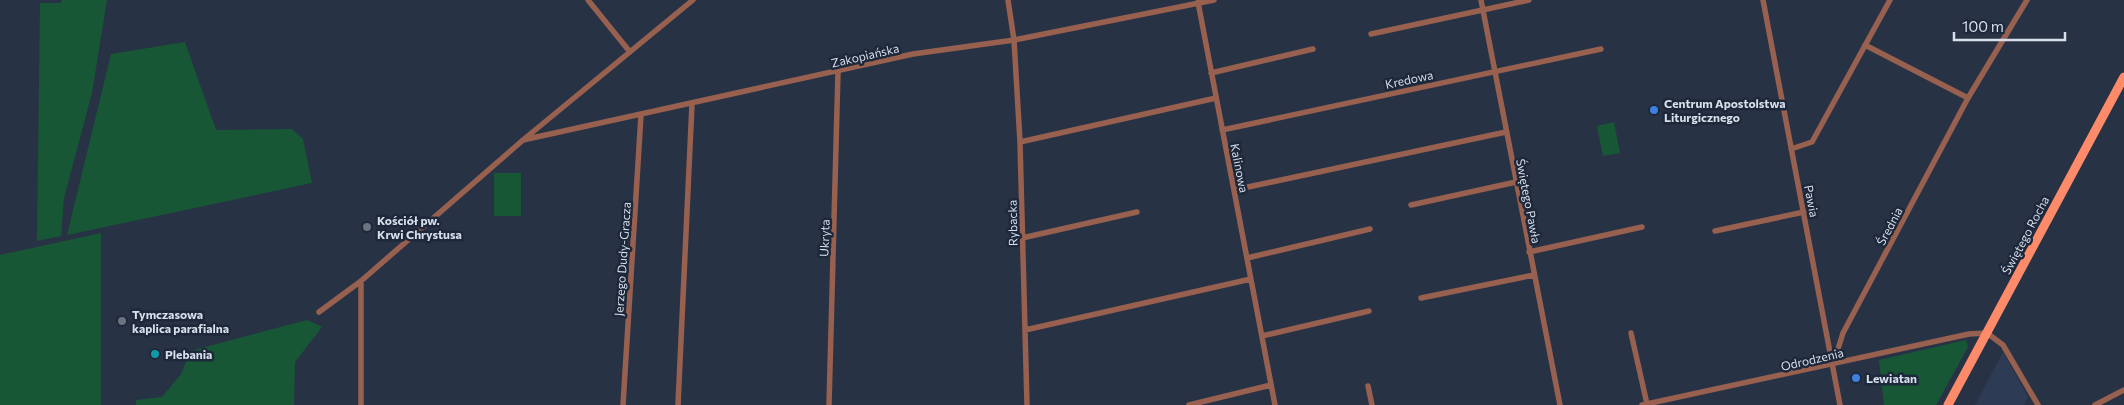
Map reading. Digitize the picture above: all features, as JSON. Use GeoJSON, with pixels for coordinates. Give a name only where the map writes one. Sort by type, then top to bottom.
{"type":"FeatureCollection","features":[{"type":"Feature","properties":{"kind":"main road","name":"Świętego Rocha"},"geometry":{"type":"LineString","coordinates":[[1948,405],[2124,76]]}},
{"type":"Feature","properties":{"kind":"street"},"geometry":{"type":"LineString","coordinates":[[588,0],[630,52]]}},
{"type":"Feature","properties":{"kind":"street"},"geometry":{"type":"LineString","coordinates":[[319,312],[361,281],[523,140],[693,0]]}},
{"type":"Feature","properties":{"kind":"street","name":"Rybacka"},"geometry":{"type":"LineString","coordinates":[[1008,0],[1014,40],[1020,142],[1027,405]]}},
{"type":"Feature","properties":{"kind":"street","name":"Zakopiańska"},"geometry":{"type":"LineString","coordinates":[[523,140],[913,54],[1014,40],[1214,0]]}},
{"type":"Feature","properties":{"kind":"street","name":"Świętego Pawła"},"geometry":{"type":"LineString","coordinates":[[1481,0],[1560,405]]}},
{"type":"Feature","properties":{"kind":"street"},"geometry":{"type":"LineString","coordinates":[[1371,34],[1529,0]]}},
{"type":"Feature","properties":{"kind":"street","name":"Pawia"},"geometry":{"type":"LineString","coordinates":[[1763,0],[1840,405]]}},
{"type":"Feature","properties":{"kind":"street"},"geometry":{"type":"LineString","coordinates":[[1791,149],[1812,142],[1890,0]]}},
{"type":"Feature","properties":{"kind":"street","name":"Średnia"},"geometry":{"type":"LineString","coordinates":[[1833,365],[1842,333],[1968,98],[2027,0]]}},
{"type":"Feature","properties":{"kind":"street","name":"Kalinowa"},"geometry":{"type":"LineString","coordinates":[[1198,2],[1275,405]]}},
{"type":"Feature","properties":{"kind":"street"},"geometry":{"type":"LineString","coordinates":[[1865,45],[1968,98]]}},
{"type":"Feature","properties":{"kind":"street"},"geometry":{"type":"LineString","coordinates":[[1211,72],[1313,49]]}},
{"type":"Feature","properties":{"kind":"street","name":"Kredowa"},"geometry":{"type":"LineString","coordinates":[[1222,130],[1494,70],[1601,49]]}},
{"type":"Feature","properties":{"kind":"street","name":"Ukryta"},"geometry":{"type":"LineString","coordinates":[[829,405],[838,72]]}},
{"type":"Feature","properties":{"kind":"street"},"geometry":{"type":"LineString","coordinates":[[1020,142],[1216,98]]}},
{"type":"Feature","properties":{"kind":"street"},"geometry":{"type":"LineString","coordinates":[[678,405],[692,104]]}},
{"type":"Feature","properties":{"kind":"street","name":"Jerzego Dudy-Gracza"},"geometry":{"type":"LineString","coordinates":[[623,405],[641,115]]}},
{"type":"Feature","properties":{"kind":"street"},"geometry":{"type":"LineString","coordinates":[[1234,190],[1506,132]]}},
{"type":"Feature","properties":{"kind":"street"},"geometry":{"type":"LineString","coordinates":[[1411,205],[1516,182]]}},
{"type":"Feature","properties":{"kind":"street"},"geometry":{"type":"LineString","coordinates":[[1022,238],[1137,212]]}},
{"type":"Feature","properties":{"kind":"street"},"geometry":{"type":"LineString","coordinates":[[1716,231],[1804,212]]}},
{"type":"Feature","properties":{"kind":"street"},"geometry":{"type":"LineString","coordinates":[[1529,252],[1642,227]]}},
{"type":"Feature","properties":{"kind":"street"},"geometry":{"type":"LineString","coordinates":[[1247,258],[1370,230]]}},
{"type":"Feature","properties":{"kind":"street"},"geometry":{"type":"LineString","coordinates":[[1421,298],[1534,275]]}},
{"type":"Feature","properties":{"kind":"street"},"geometry":{"type":"LineString","coordinates":[[1025,330],[1251,279]]}},
{"type":"Feature","properties":{"kind":"street"},"geometry":{"type":"LineString","coordinates":[[361,281],[361,405]]}},
{"type":"Feature","properties":{"kind":"street"},"geometry":{"type":"LineString","coordinates":[[1262,336],[1369,310]]}},
{"type":"Feature","properties":{"kind":"street"},"geometry":{"type":"LineString","coordinates":[[1987,332],[2003,345],[2038,405]]}},
{"type":"Feature","properties":{"kind":"street","name":"Odrodzenia"},"geometry":{"type":"LineString","coordinates":[[1644,404],[1833,365],[1959,336],[1987,332]]}},
{"type":"Feature","properties":{"kind":"street"},"geometry":{"type":"LineString","coordinates":[[1632,333],[1644,404]]}},
{"type":"Feature","properties":{"kind":"street"},"geometry":{"type":"LineString","coordinates":[[1189,405],[1271,385]]}},
{"type":"Feature","properties":{"kind":"street"},"geometry":{"type":"LineString","coordinates":[[1368,386],[1372,405]]}},
{"type":"Feature","properties":{"kind":"street"},"geometry":{"type":"LineString","coordinates":[[2095,405],[2124,390]]}},
{"type":"Feature","properties":{"kind":"shaded area"},"geometry":{"type":"Polygon","coordinates":[[[2003,352],[2028,397],[2024,405],[1975,405],[2003,352]]]}},
{"type":"Feature","properties":{"kind":"green space"},"geometry":{"type":"Polygon","coordinates":[[[62,0],[107,0],[92,93],[64,198],[61,236],[37,241],[40,3],[61,3],[62,0]]]}},
{"type":"Feature","properties":{"kind":"green space"},"geometry":{"type":"Polygon","coordinates":[[[185,42],[216,130],[292,129],[303,139],[312,183],[67,235],[111,54],[185,42]]]}},
{"type":"Feature","properties":{"kind":"green space"},"geometry":{"type":"Polygon","coordinates":[[[1614,122],[1620,153],[1603,156],[1597,126],[1614,122]]]}},
{"type":"Feature","properties":{"kind":"green space"},"geometry":{"type":"Polygon","coordinates":[[[494,173],[521,173],[521,216],[494,216],[494,173]]]}},
{"type":"Feature","properties":{"kind":"green space"},"geometry":{"type":"Polygon","coordinates":[[[101,233],[101,405],[0,405],[0,255],[101,233]]]}},
{"type":"Feature","properties":{"kind":"green space"},"geometry":{"type":"Polygon","coordinates":[[[307,320],[322,327],[295,362],[294,405],[136,405],[136,400],[162,397],[181,374],[194,350],[307,320]]]}},
{"type":"Feature","properties":{"kind":"green space"},"geometry":{"type":"Polygon","coordinates":[[[1966,340],[1968,347],[1936,405],[1884,405],[1879,360],[1966,340]]]}},
{"type":"Feature","properties":{"kind":"place","name":"Centrum Apostolstwa Liturgicznego"},"geometry":{"type":"Point","coordinates":[1654,110]}},
{"type":"Feature","properties":{"kind":"place","name":"Kościół pw. Krwi Chrystusa"},"geometry":{"type":"Point","coordinates":[367,227]}},
{"type":"Feature","properties":{"kind":"place","name":"Tymczasowa kaplica parafialna"},"geometry":{"type":"Point","coordinates":[122,321]}},
{"type":"Feature","properties":{"kind":"place","name":"Plebania"},"geometry":{"type":"Point","coordinates":[155,354]}},
{"type":"Feature","properties":{"kind":"place","name":"Lewiatan"},"geometry":{"type":"Point","coordinates":[1856,378]}}]}
